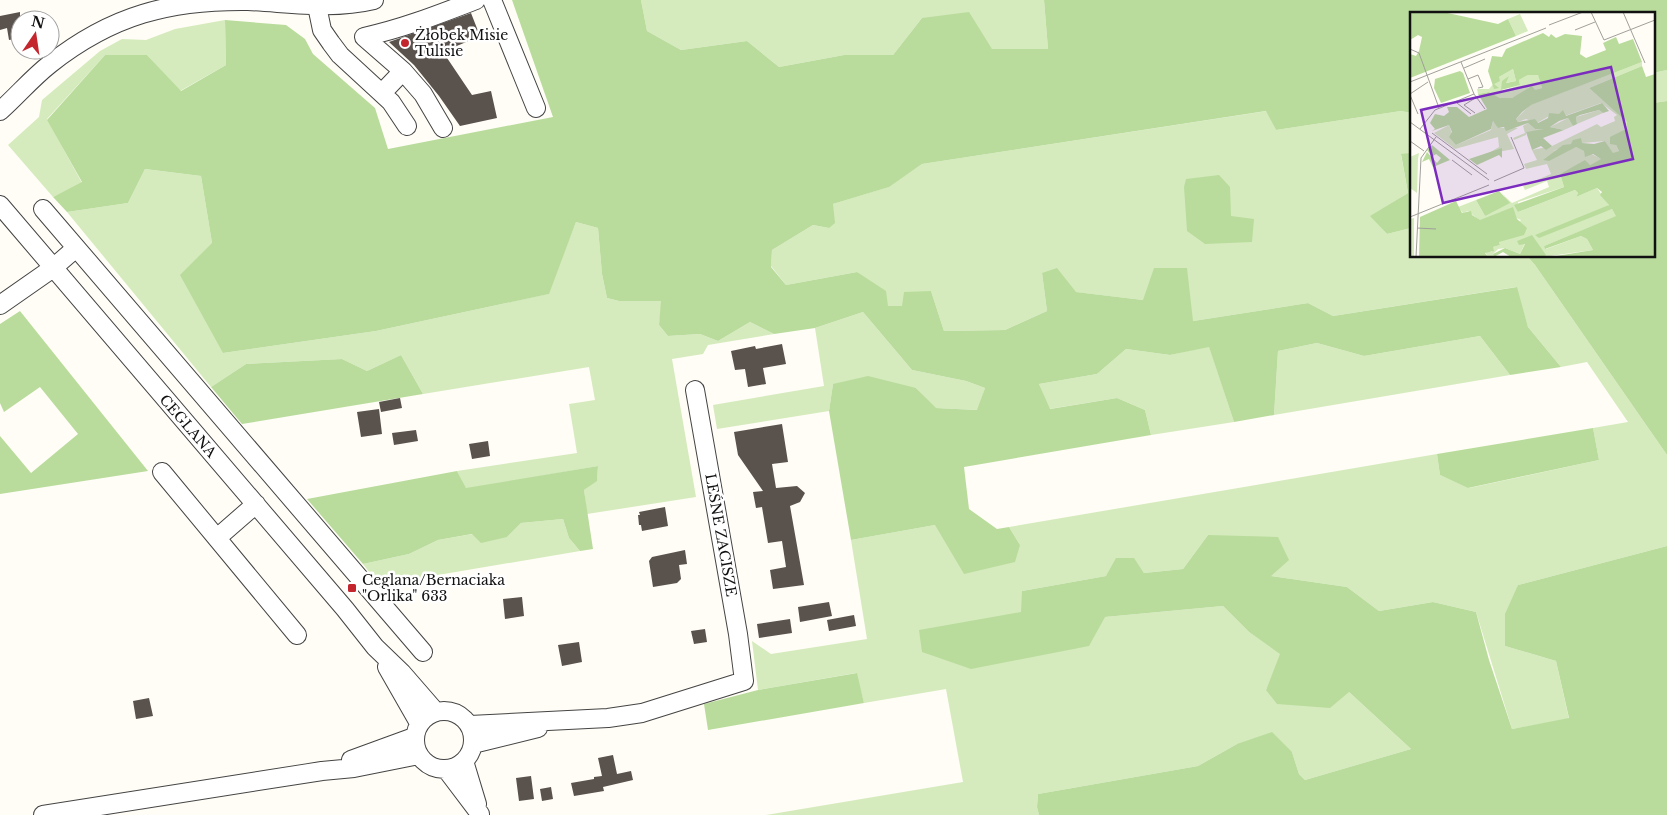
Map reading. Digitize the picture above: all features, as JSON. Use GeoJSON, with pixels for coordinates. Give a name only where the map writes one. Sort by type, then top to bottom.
{"type":"FeatureCollection","features":[{"type":"Feature","properties":{"kind":"street"},"geometry":{"type":"LineString","coordinates":[[0,112],[48,66],[69,50],[149,5],[217,0],[317,6],[361,3],[374,0]]}},
{"type":"Feature","properties":{"kind":"street"},"geometry":{"type":"LineString","coordinates":[[443,128],[423,94],[404,71],[364,37],[398,29],[476,0]]}},
{"type":"Feature","properties":{"kind":"street"},"geometry":{"type":"LineString","coordinates":[[492,0],[536,108]]}},
{"type":"Feature","properties":{"kind":"street"},"geometry":{"type":"LineString","coordinates":[[317,6],[322,30],[330,43],[340,55],[391,102],[407,126]]}},
{"type":"Feature","properties":{"kind":"street"},"geometry":{"type":"LineString","coordinates":[[382,93],[404,71]]}},
{"type":"Feature","properties":{"kind":"street","name":"CEGLANA"},"geometry":{"type":"LineString","coordinates":[[0,205],[376,647],[435,711]]}},
{"type":"Feature","properties":{"kind":"street"},"geometry":{"type":"LineString","coordinates":[[43,209],[423,652]]}},
{"type":"Feature","properties":{"kind":"street"},"geometry":{"type":"LineString","coordinates":[[0,305],[53,268],[76,248]]}},
{"type":"Feature","properties":{"kind":"street","name":"LEŚNE ZACISZE"},"geometry":{"type":"LineString","coordinates":[[565,720],[608,718],[642,713],[744,681],[738,634],[695,390]]}},
{"type":"Feature","properties":{"kind":"street"},"geometry":{"type":"LineString","coordinates":[[162,472],[297,636]]}},
{"type":"Feature","properties":{"kind":"street"},"geometry":{"type":"LineString","coordinates":[[216,538],[256,504]]}},
{"type":"Feature","properties":{"kind":"street","name":"CEGLANA"},"geometry":{"type":"LineString","coordinates":[[376,647],[416,730]]}},
{"type":"Feature","properties":{"kind":"street"},"geometry":{"type":"LineString","coordinates":[[322,771],[416,730],[426,716],[435,711],[455,712],[470,725],[473,734],[473,744],[470,753],[464,761],[456,766],[446,769],[436,768],[426,763],[419,756],[415,747],[416,730]]}},
{"type":"Feature","properties":{"kind":"street"},"geometry":{"type":"LineString","coordinates":[[470,725],[565,720]]}},
{"type":"Feature","properties":{"kind":"street"},"geometry":{"type":"LineString","coordinates":[[473,744],[527,732],[565,720]]}},
{"type":"Feature","properties":{"kind":"street"},"geometry":{"type":"LineString","coordinates":[[43,815],[322,771],[354,768],[419,756]]}},
{"type":"Feature","properties":{"kind":"street"},"geometry":{"type":"LineString","coordinates":[[446,769],[480,814],[464,761]]}},
{"type":"Feature","properties":{"kind":"green space"},"geometry":{"type":"Polygon","coordinates":[[[512,0],[641,0],[647,31],[681,50],[747,41],[779,67],[844,55],[893,55],[922,18],[969,12],[992,49],[1048,49],[1044,0],[1667,0],[1667,70],[1654,73],[1654,12],[1410,12],[1410,113],[1401,111],[1276,130],[1266,111],[922,164],[889,187],[833,204],[835,223],[829,228],[813,225],[772,250],[771,267],[786,285],[857,272],[886,291],[888,306],[902,306],[904,292],[931,291],[944,331],[1005,330],[1047,311],[1042,273],[1057,268],[1076,292],[1143,300],[1154,268],[1187,268],[1193,321],[1308,303],[1333,316],[1517,287],[1528,327],[1561,367],[1510,375],[1480,336],[1364,356],[1317,343],[1278,351],[1274,415],[1234,422],[1209,347],[1170,355],[1126,349],[1097,374],[1039,384],[1050,409],[1117,398],[1145,410],[1151,435],[964,467],[969,509],[997,529],[1009,527],[1020,545],[1015,562],[964,574],[935,525],[851,540],[829,411],[833,384],[868,376],[916,388],[936,408],[977,410],[985,388],[966,381],[912,370],[863,312],[815,328],[774,334],[750,322],[718,341],[700,334],[668,336],[659,325],[661,301],[619,301],[607,298],[602,274],[598,228],[576,222],[549,294],[376,331],[223,353],[180,275],[212,243],[201,176],[145,169],[128,203],[67,212],[53,197],[82,182],[47,120],[105,55],[147,55],[181,91],[226,65],[225,20],[286,25],[305,39],[313,54],[375,108],[388,149],[553,117],[512,0]]]}},
{"type":"Feature","properties":{"kind":"green space"},"geometry":{"type":"Polygon","coordinates":[[[641,0],[1044,0],[1048,49],[992,49],[922,18],[893,55],[844,55],[779,67],[747,41],[681,50],[647,31],[641,0]]]}},
{"type":"Feature","properties":{"kind":"green space"},"geometry":{"type":"Polygon","coordinates":[[[225,20],[226,65],[180,91],[147,55],[105,55],[47,119],[82,183],[53,197],[8,145],[39,117],[42,100],[100,51],[122,39],[146,40],[175,29],[225,20]]]}},
{"type":"Feature","properties":{"kind":"green space"},"geometry":{"type":"Polygon","coordinates":[[[1667,70],[1667,101],[1654,103],[1654,73],[1667,70]]]}},
{"type":"Feature","properties":{"kind":"green space"},"geometry":{"type":"Polygon","coordinates":[[[1667,101],[1667,455],[1529,258],[1654,258],[1654,103],[1667,101]]]}},
{"type":"Feature","properties":{"kind":"green space"},"geometry":{"type":"Polygon","coordinates":[[[1267,111],[1276,130],[1401,111],[1410,113],[1410,153],[1401,155],[1408,193],[1371,216],[1387,234],[1410,228],[1410,258],[1529,258],[1667,455],[1667,546],[1518,585],[1505,646],[1556,661],[1569,719],[1512,729],[1476,612],[1433,602],[1379,611],[1347,587],[1271,576],[1208,535],[1183,569],[1144,573],[1134,559],[1106,576],[1022,591],[1105,617],[1223,606],[1249,632],[1281,654],[1266,690],[1349,692],[1411,749],[1305,780],[1299,774],[1292,752],[1237,744],[1198,766],[1038,794],[1037,807],[1039,815],[766,815],[963,782],[946,689],[864,703],[856,673],[758,690],[752,641],[771,654],[867,639],[851,540],[935,525],[1020,545],[1009,527],[1437,454],[1440,475],[1469,488],[1599,460],[1593,428],[1628,422],[1587,362],[1561,367],[1528,327],[1516,287],[1333,316],[1308,303],[1193,321],[1143,300],[1075,292],[1042,273],[1047,311],[1005,330],[944,331],[931,291],[902,306],[888,306],[857,272],[786,285],[771,266],[772,250],[813,225],[829,228],[833,204],[888,187],[922,164],[1267,111]]]}},
{"type":"Feature","properties":{"kind":"green space"},"geometry":{"type":"Polygon","coordinates":[[[1410,153],[1410,228],[1387,234],[1370,216],[1408,193],[1401,154],[1410,153]]]}},
{"type":"Feature","properties":{"kind":"green space"},"geometry":{"type":"Polygon","coordinates":[[[145,169],[201,176],[212,243],[223,353],[376,331],[548,294],[576,222],[598,228],[602,274],[607,298],[619,301],[662,301],[659,325],[668,336],[700,334],[718,341],[750,322],[774,334],[708,345],[703,354],[672,359],[696,497],[587,514],[584,490],[597,480],[598,466],[466,489],[457,471],[577,453],[569,404],[595,400],[589,367],[423,394],[401,355],[367,371],[342,359],[246,364],[211,387],[67,212],[128,203],[145,169]]]}},
{"type":"Feature","properties":{"kind":"green space"},"geometry":{"type":"Polygon","coordinates":[[[1219,175],[1230,187],[1231,216],[1254,219],[1252,242],[1205,244],[1187,231],[1184,187],[1186,179],[1219,175]]]}},
{"type":"Feature","properties":{"kind":"green space"},"geometry":{"type":"Polygon","coordinates":[[[20,311],[148,471],[0,494],[0,436],[31,473],[78,434],[40,387],[4,412],[0,403],[0,324],[20,311]]]}},
{"type":"Feature","properties":{"kind":"green space"},"geometry":{"type":"Polygon","coordinates":[[[863,312],[912,370],[966,381],[985,388],[978,410],[935,408],[916,388],[833,384],[829,411],[717,429],[713,405],[824,386],[815,328],[863,312]]]}},
{"type":"Feature","properties":{"kind":"green space"},"geometry":{"type":"Polygon","coordinates":[[[1480,336],[1510,375],[1274,415],[1278,351],[1317,343],[1364,356],[1480,336]]]}},
{"type":"Feature","properties":{"kind":"green space"},"geometry":{"type":"Polygon","coordinates":[[[1209,346],[1234,422],[1151,435],[1145,410],[1117,398],[1049,409],[1039,384],[1097,374],[1126,349],[1170,355],[1209,346]]]}},
{"type":"Feature","properties":{"kind":"green space"},"geometry":{"type":"Polygon","coordinates":[[[401,355],[423,394],[242,424],[211,387],[246,364],[342,359],[367,371],[401,355]]]}},
{"type":"Feature","properties":{"kind":"green space"},"geometry":{"type":"Polygon","coordinates":[[[1593,428],[1599,460],[1468,488],[1440,475],[1437,454],[1593,428]]]}},
{"type":"Feature","properties":{"kind":"green space"},"geometry":{"type":"Polygon","coordinates":[[[598,466],[597,481],[584,490],[593,549],[580,551],[569,538],[563,519],[521,523],[507,537],[481,543],[472,534],[438,540],[409,554],[363,564],[307,499],[457,471],[466,488],[598,466]]]}},
{"type":"Feature","properties":{"kind":"green space"},"geometry":{"type":"Polygon","coordinates":[[[563,519],[569,538],[580,551],[379,585],[363,564],[409,554],[438,540],[473,534],[507,537],[521,523],[563,519]]]}},
{"type":"Feature","properties":{"kind":"green space"},"geometry":{"type":"Polygon","coordinates":[[[1208,535],[1278,537],[1289,560],[1271,576],[1347,587],[1379,611],[1433,602],[1476,612],[1489,660],[1512,729],[1569,718],[1556,661],[1505,646],[1505,614],[1518,585],[1667,546],[1667,815],[1039,815],[1037,807],[1038,794],[1198,766],[1237,744],[1272,732],[1292,752],[1299,774],[1305,780],[1411,749],[1349,692],[1330,708],[1277,704],[1266,690],[1280,654],[1249,632],[1223,606],[1105,617],[1089,646],[971,669],[922,652],[919,630],[1021,612],[1022,591],[1106,576],[1116,558],[1134,558],[1144,573],[1183,569],[1208,535]]]}},
{"type":"Feature","properties":{"kind":"green space"},"geometry":{"type":"Polygon","coordinates":[[[857,673],[864,703],[708,730],[704,704],[758,690],[857,673]]]}},
{"type":"Feature","properties":{"kind":"building"},"geometry":{"type":"Polygon","coordinates":[[[471,13],[480,36],[443,52],[472,95],[491,91],[497,118],[460,126],[414,65],[389,42],[471,13]]]}},
{"type":"Feature","properties":{"kind":"building"},"geometry":{"type":"Polygon","coordinates":[[[10,14],[10,40],[7,28],[0,30],[0,16],[10,14]]]}},
{"type":"Feature","properties":{"kind":"building"},"geometry":{"type":"Polygon","coordinates":[[[782,344],[786,364],[763,368],[766,384],[748,387],[745,369],[735,370],[731,351],[755,346],[756,349],[782,344]]]}},
{"type":"Feature","properties":{"kind":"building"},"geometry":{"type":"Polygon","coordinates":[[[400,398],[402,408],[381,412],[379,402],[400,398]]]}},
{"type":"Feature","properties":{"kind":"building"},"geometry":{"type":"Polygon","coordinates":[[[379,409],[382,434],[361,437],[357,412],[379,409]]]}},
{"type":"Feature","properties":{"kind":"building"},"geometry":{"type":"Polygon","coordinates":[[[782,424],[788,462],[772,464],[776,488],[797,486],[805,493],[800,502],[790,506],[804,585],[773,589],[770,570],[786,567],[782,541],[768,543],[762,507],[756,508],[753,492],[763,491],[738,455],[734,432],[782,424]]]}},
{"type":"Feature","properties":{"kind":"building"},"geometry":{"type":"Polygon","coordinates":[[[416,430],[418,441],[394,445],[392,433],[416,430]]]}},
{"type":"Feature","properties":{"kind":"building"},"geometry":{"type":"Polygon","coordinates":[[[488,441],[490,456],[472,459],[469,444],[488,441]]]}},
{"type":"Feature","properties":{"kind":"building"},"geometry":{"type":"Polygon","coordinates":[[[665,507],[668,526],[642,531],[641,525],[639,525],[639,512],[665,507]]]}},
{"type":"Feature","properties":{"kind":"building"},"geometry":{"type":"Polygon","coordinates":[[[685,550],[687,564],[679,565],[681,579],[677,583],[653,587],[649,561],[652,557],[685,550]]]}},
{"type":"Feature","properties":{"kind":"building"},"geometry":{"type":"Polygon","coordinates":[[[522,597],[524,616],[505,619],[503,599],[522,597]]]}},
{"type":"Feature","properties":{"kind":"building"},"geometry":{"type":"Polygon","coordinates":[[[829,602],[832,616],[800,622],[798,607],[829,602]]]}},
{"type":"Feature","properties":{"kind":"building"},"geometry":{"type":"Polygon","coordinates":[[[854,615],[856,626],[829,631],[827,620],[854,615]]]}},
{"type":"Feature","properties":{"kind":"building"},"geometry":{"type":"Polygon","coordinates":[[[790,619],[792,633],[759,638],[757,624],[790,619]]]}},
{"type":"Feature","properties":{"kind":"building"},"geometry":{"type":"Polygon","coordinates":[[[705,629],[707,642],[694,644],[691,631],[705,629]]]}},
{"type":"Feature","properties":{"kind":"building"},"geometry":{"type":"Polygon","coordinates":[[[579,642],[582,662],[562,666],[558,645],[579,642]]]}},
{"type":"Feature","properties":{"kind":"building"},"geometry":{"type":"Polygon","coordinates":[[[149,698],[153,716],[136,719],[133,701],[149,698]]]}},
{"type":"Feature","properties":{"kind":"building"},"geometry":{"type":"Polygon","coordinates":[[[613,755],[617,774],[631,771],[633,780],[603,787],[604,791],[574,796],[571,783],[602,776],[598,758],[613,755]]]}},
{"type":"Feature","properties":{"kind":"building"},"geometry":{"type":"Polygon","coordinates":[[[531,776],[534,799],[519,801],[516,778],[531,776]]]}},
{"type":"Feature","properties":{"kind":"building"},"geometry":{"type":"Polygon","coordinates":[[[551,787],[553,799],[542,801],[540,789],[551,787]]]}},
{"type":"Feature","properties":{"kind":"place","name":"Żłobek Misie Tulisie"},"geometry":{"type":"Point","coordinates":[405,43]}},
{"type":"Feature","properties":{"kind":"place","name":"Ceglana/Bernaciaka \"Orlika\" 633"},"geometry":{"type":"Point","coordinates":[352,588]}}]}
